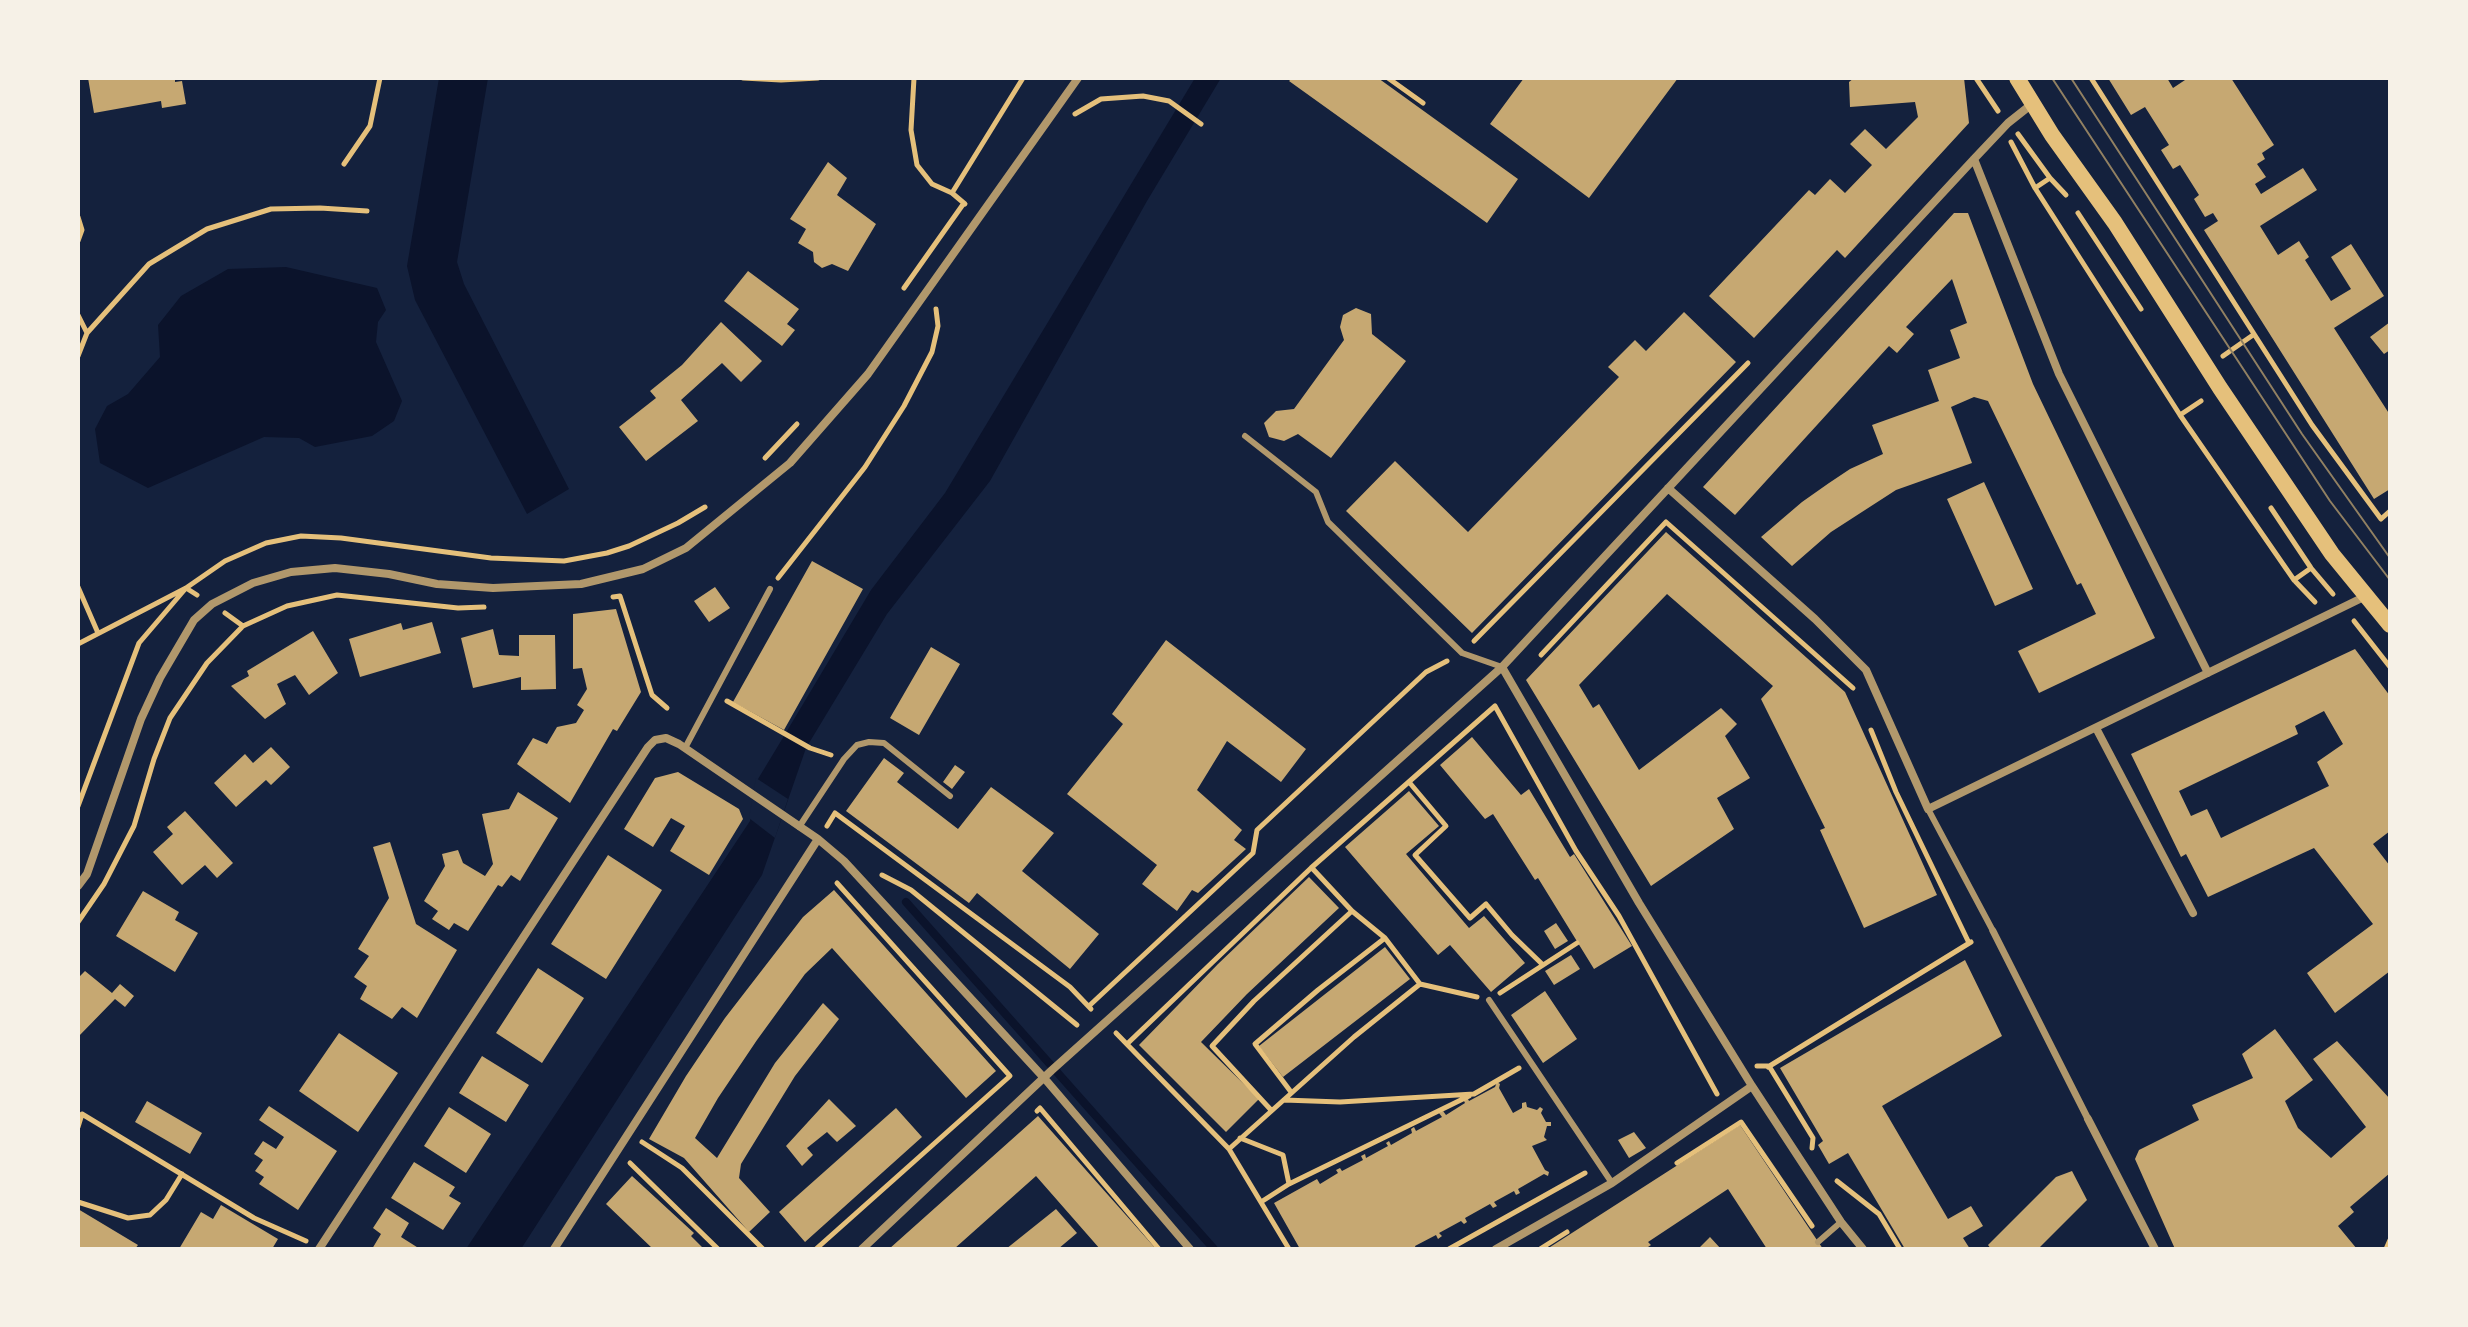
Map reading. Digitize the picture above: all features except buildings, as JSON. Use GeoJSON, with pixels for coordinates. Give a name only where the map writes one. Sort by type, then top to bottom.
{"type":"FeatureCollection","features":[{"type":"Feature","properties":{"kind":"main road"},"geometry":{"type":"LineString","coordinates":[[2017,78],[2332,554],[2390,625]]}},
{"type":"Feature","properties":{"kind":"street"},"geometry":{"type":"LineString","coordinates":[[78,886],[87,874],[141,719],[160,678],[194,620],[212,604],[253,583],[291,572],[335,568],[437,584],[493,588],[581,584],[643,569],[692,544],[790,463],[868,374],[1078,78]]}},
{"type":"Feature","properties":{"kind":"street"},"geometry":{"type":"LineString","coordinates":[[862,1249],[1054,1068],[1502,667],[1974,159],[2008,123],[2032,104]]}},
{"type":"Feature","properties":{"kind":"street"},"geometry":{"type":"LineString","coordinates":[[1974,159],[2059,374],[2208,673]]}},
{"type":"Feature","properties":{"kind":"street"},"geometry":{"type":"LineString","coordinates":[[1668,488],[1815,619],[1866,670],[1928,809],[2366,596]]}},
{"type":"Feature","properties":{"kind":"street"},"geometry":{"type":"LineString","coordinates":[[1502,667],[1631,889],[1752,1086],[1841,1222],[1863,1249]]}},
{"type":"Feature","properties":{"kind":"street"},"geometry":{"type":"LineString","coordinates":[[2096,728],[2193,913]]}},
{"type":"Feature","properties":{"kind":"street"},"geometry":{"type":"LineString","coordinates":[[320,1248],[648,747],[661,739],[670,739],[818,839],[844,861],[1045,1079],[1190,1249]]}},
{"type":"Feature","properties":{"kind":"street"},"geometry":{"type":"LineString","coordinates":[[554,1249],[818,839]]}},
{"type":"Feature","properties":{"kind":"street"},"geometry":{"type":"LineString","coordinates":[[1993,931],[2155,1249]]}},
{"type":"Feature","properties":{"kind":"street"},"geometry":{"type":"LineString","coordinates":[[1496,1249],[1612,1183],[1752,1086]]}},
{"type":"Feature","properties":{"kind":"lane"},"geometry":{"type":"LineString","coordinates":[[1245,436],[1316,492],[1328,522],[1462,653],[1502,667]]}},
{"type":"Feature","properties":{"kind":"lane"},"geometry":{"type":"LineString","coordinates":[[685,748],[770,589]]}},
{"type":"Feature","properties":{"kind":"lane"},"geometry":{"type":"LineString","coordinates":[[799,827],[844,759],[857,745],[869,742],[884,743],[950,796]]}},
{"type":"Feature","properties":{"kind":"lane"},"geometry":{"type":"LineString","coordinates":[[1928,809],[1993,931]]}},
{"type":"Feature","properties":{"kind":"lane"},"geometry":{"type":"LineString","coordinates":[[1489,1000],[1612,1183]]}},
{"type":"Feature","properties":{"kind":"lane"},"geometry":{"type":"LineString","coordinates":[[1820,1241],[1841,1222]]}},
{"type":"Feature","properties":{"kind":"path"},"geometry":{"type":"LineString","coordinates":[[344,164],[370,126],[380,78]]}},
{"type":"Feature","properties":{"kind":"path"},"geometry":{"type":"LineString","coordinates":[[743,78],[818,78]]}},
{"type":"Feature","properties":{"kind":"path"},"geometry":{"type":"LineString","coordinates":[[914,78],[911,130],[917,165],[932,184],[952,193],[977,219]]}},
{"type":"Feature","properties":{"kind":"path"},"geometry":{"type":"LineString","coordinates":[[952,193],[1023,78]]}},
{"type":"Feature","properties":{"kind":"path"},"geometry":{"type":"LineString","coordinates":[[1388,78],[1423,103]]}},
{"type":"Feature","properties":{"kind":"path"},"geometry":{"type":"LineString","coordinates":[[1976,78],[1979,86],[2067,196]]}},
{"type":"Feature","properties":{"kind":"path"},"geometry":{"type":"LineString","coordinates":[[2091,78],[2312,425],[2381,519],[2390,511]]}},
{"type":"Feature","properties":{"kind":"path"},"geometry":{"type":"LineString","coordinates":[[1067,121],[1101,99],[1143,96],[1169,101],[1201,124]]}},
{"type":"Feature","properties":{"kind":"path"},"geometry":{"type":"LineString","coordinates":[[2010,142],[2035,188],[2180,415],[2294,580],[2316,603]]}},
{"type":"Feature","properties":{"kind":"path"},"geometry":{"type":"LineString","coordinates":[[2035,188],[2050,178]]}},
{"type":"Feature","properties":{"kind":"path"},"geometry":{"type":"LineString","coordinates":[[901,292],[964,203]]}},
{"type":"Feature","properties":{"kind":"path"},"geometry":{"type":"LineString","coordinates":[[78,356],[87,333],[149,264],[207,229],[271,209],[367,211]]}},
{"type":"Feature","properties":{"kind":"path"},"geometry":{"type":"LineString","coordinates":[[2075,209],[2142,311]]}},
{"type":"Feature","properties":{"kind":"path"},"geometry":{"type":"LineString","coordinates":[[78,217],[82,230],[78,241]]}},
{"type":"Feature","properties":{"kind":"path"},"geometry":{"type":"LineString","coordinates":[[770,589],[865,467],[904,406],[932,352],[938,326],[936,307],[926,292]]}},
{"type":"Feature","properties":{"kind":"path"},"geometry":{"type":"LineString","coordinates":[[78,315],[87,333]]}},
{"type":"Feature","properties":{"kind":"path"},"geometry":{"type":"LineString","coordinates":[[2229,366],[2222,355],[2253,335]]}},
{"type":"Feature","properties":{"kind":"path"},"geometry":{"type":"LineString","coordinates":[[1089,1006],[1253,853],[1257,830],[1426,672],[1462,653],[1748,363]]}},
{"type":"Feature","properties":{"kind":"path"},"geometry":{"type":"LineString","coordinates":[[2180,415],[2201,401],[2193,388]]}},
{"type":"Feature","properties":{"kind":"path"},"geometry":{"type":"LineString","coordinates":[[763,460],[801,420]]}},
{"type":"Feature","properties":{"kind":"path"},"geometry":{"type":"LineString","coordinates":[[78,644],[186,588],[225,561],[266,543],[301,536],[341,538],[491,558],[564,561],[629,546],[707,506]]}},
{"type":"Feature","properties":{"kind":"path"},"geometry":{"type":"LineString","coordinates":[[1540,656],[1666,522],[1840,678],[1852,684],[1857,698]]}},
{"type":"Feature","properties":{"kind":"path"},"geometry":{"type":"LineString","coordinates":[[2294,580],[2311,568]]}},
{"type":"Feature","properties":{"kind":"path"},"geometry":{"type":"LineString","coordinates":[[78,587],[98,633]]}},
{"type":"Feature","properties":{"kind":"path"},"geometry":{"type":"LineString","coordinates":[[186,588],[243,626]]}},
{"type":"Feature","properties":{"kind":"path"},"geometry":{"type":"LineString","coordinates":[[78,806],[139,643],[186,588]]}},
{"type":"Feature","properties":{"kind":"path"},"geometry":{"type":"LineString","coordinates":[[78,922],[104,884],[134,826],[170,718],[207,663],[243,626],[287,606],[337,595],[458,608],[487,607]]}},
{"type":"Feature","properties":{"kind":"path"},"geometry":{"type":"LineString","coordinates":[[605,598],[620,596],[652,695],[667,708]]}},
{"type":"Feature","properties":{"kind":"path"},"geometry":{"type":"LineString","coordinates":[[2344,608],[2390,667]]}},
{"type":"Feature","properties":{"kind":"path"},"geometry":{"type":"LineString","coordinates":[[715,695],[810,747]]}},
{"type":"Feature","properties":{"kind":"path"},"geometry":{"type":"LineString","coordinates":[[1127,1044],[1311,868],[1495,706],[1576,851],[1619,916],[1720,1100]]}},
{"type":"Feature","properties":{"kind":"path"},"geometry":{"type":"LineString","coordinates":[[1868,725],[1896,792],[1969,943]]}},
{"type":"Feature","properties":{"kind":"path"},"geometry":{"type":"LineString","coordinates":[[1409,782],[1446,826],[1415,855],[1470,918],[1486,904],[1543,965]]}},
{"type":"Feature","properties":{"kind":"path"},"geometry":{"type":"LineString","coordinates":[[818,839],[835,813],[1070,987],[1229,1149],[1289,1249]]}},
{"type":"Feature","properties":{"kind":"path"},"geometry":{"type":"LineString","coordinates":[[1297,853],[1352,911],[1385,938],[1420,984],[1489,1000],[1577,943]]}},
{"type":"Feature","properties":{"kind":"path"},"geometry":{"type":"LineString","coordinates":[[844,861],[869,868],[911,890],[1090,1036]]}},
{"type":"Feature","properties":{"kind":"path"},"geometry":{"type":"LineString","coordinates":[[816,1249],[1010,1076],[831,877]]}},
{"type":"Feature","properties":{"kind":"path"},"geometry":{"type":"LineString","coordinates":[[1271,1110],[1212,1046],[1254,1001],[1352,911]]}},
{"type":"Feature","properties":{"kind":"path"},"geometry":{"type":"LineString","coordinates":[[1752,1086],[1769,1066],[1993,931]]}},
{"type":"Feature","properties":{"kind":"path"},"geometry":{"type":"LineString","coordinates":[[1291,1092],[1255,1044],[1385,938]]}},
{"type":"Feature","properties":{"kind":"path"},"geometry":{"type":"LineString","coordinates":[[1229,1149],[1291,1092],[1420,984]]}},
{"type":"Feature","properties":{"kind":"path"},"geometry":{"type":"LineString","coordinates":[[1750,1053],[1758,1066]]}},
{"type":"Feature","properties":{"kind":"path"},"geometry":{"type":"LineString","coordinates":[[1261,1202],[1289,1184],[1474,1094],[1530,1062]]}},
{"type":"Feature","properties":{"kind":"path"},"geometry":{"type":"LineString","coordinates":[[1769,1066],[1813,1138],[1812,1150]]}},
{"type":"Feature","properties":{"kind":"path"},"geometry":{"type":"LineString","coordinates":[[1283,1100],[1340,1102],[1474,1094]]}},
{"type":"Feature","properties":{"kind":"path"},"geometry":{"type":"LineString","coordinates":[[1040,1108],[1159,1249]]}},
{"type":"Feature","properties":{"kind":"path"},"geometry":{"type":"LineString","coordinates":[[78,1127],[82,1114],[254,1218],[320,1248]]}},
{"type":"Feature","properties":{"kind":"path"},"geometry":{"type":"LineString","coordinates":[[1674,1164],[1741,1122],[1820,1241]]}},
{"type":"Feature","properties":{"kind":"path"},"geometry":{"type":"LineString","coordinates":[[628,1133],[682,1168],[763,1249]]}},
{"type":"Feature","properties":{"kind":"path"},"geometry":{"type":"LineString","coordinates":[[1240,1138],[1283,1155],[1289,1184]]}},
{"type":"Feature","properties":{"kind":"path"},"geometry":{"type":"LineString","coordinates":[[626,1159],[667,1203],[718,1249]]}},
{"type":"Feature","properties":{"kind":"path"},"geometry":{"type":"LineString","coordinates":[[1449,1249],[1599,1165]]}},
{"type":"Feature","properties":{"kind":"path"},"geometry":{"type":"LineString","coordinates":[[78,1202],[128,1218],[150,1215],[166,1200],[182,1174]]}},
{"type":"Feature","properties":{"kind":"path"},"geometry":{"type":"LineString","coordinates":[[1829,1175],[1879,1214],[1900,1249]]}},
{"type":"Feature","properties":{"kind":"path"},"geometry":{"type":"LineString","coordinates":[[1540,1249],[1580,1224]]}},
{"type":"Feature","properties":{"kind":"path"},"geometry":{"type":"LineString","coordinates":[[2386,1249],[2390,1240]]}},
{"type":"Feature","properties":{"kind":"water"},"geometry":{"type":"Polygon","coordinates":[[[439,78],[488,78],[457,262],[464,284],[569,489],[527,514],[415,300],[407,266],[439,78]]]}},
{"type":"Feature","properties":{"kind":"water"},"geometry":{"type":"Polygon","coordinates":[[[1195,78],[1221,78],[1147,201],[990,481],[887,614],[806,748],[762,875],[521,1249],[466,1249],[750,821],[758,779],[871,590],[945,493],[1195,78]]]}},
{"type":"Feature","properties":{"kind":"water"},"geometry":{"type":"Polygon","coordinates":[[[286,267],[377,288],[386,310],[378,322],[376,342],[402,401],[394,421],[372,436],[315,447],[299,438],[264,437],[148,488],[100,463],[95,429],[107,406],[128,394],[160,357],[158,325],[181,296],[228,269],[286,267]]]}},
{"type":"Feature","properties":{"kind":"pier"},"geometry":{"type":"Polygon","coordinates":[[[756,778],[788,799],[775,838],[749,818],[756,778]]]}},
{"type":"Feature","properties":{"kind":"waterway"},"geometry":{"type":"LineString","coordinates":[[906,902],[1214,1249]]}},
{"type":"Feature","properties":{"kind":"tram line"},"geometry":{"type":"LineString","coordinates":[[2052,78],[2330,501],[2390,580]]}},
{"type":"Feature","properties":{"kind":"tram line"},"geometry":{"type":"LineString","coordinates":[[2071,78],[2302,434],[2390,558]]}}]}
